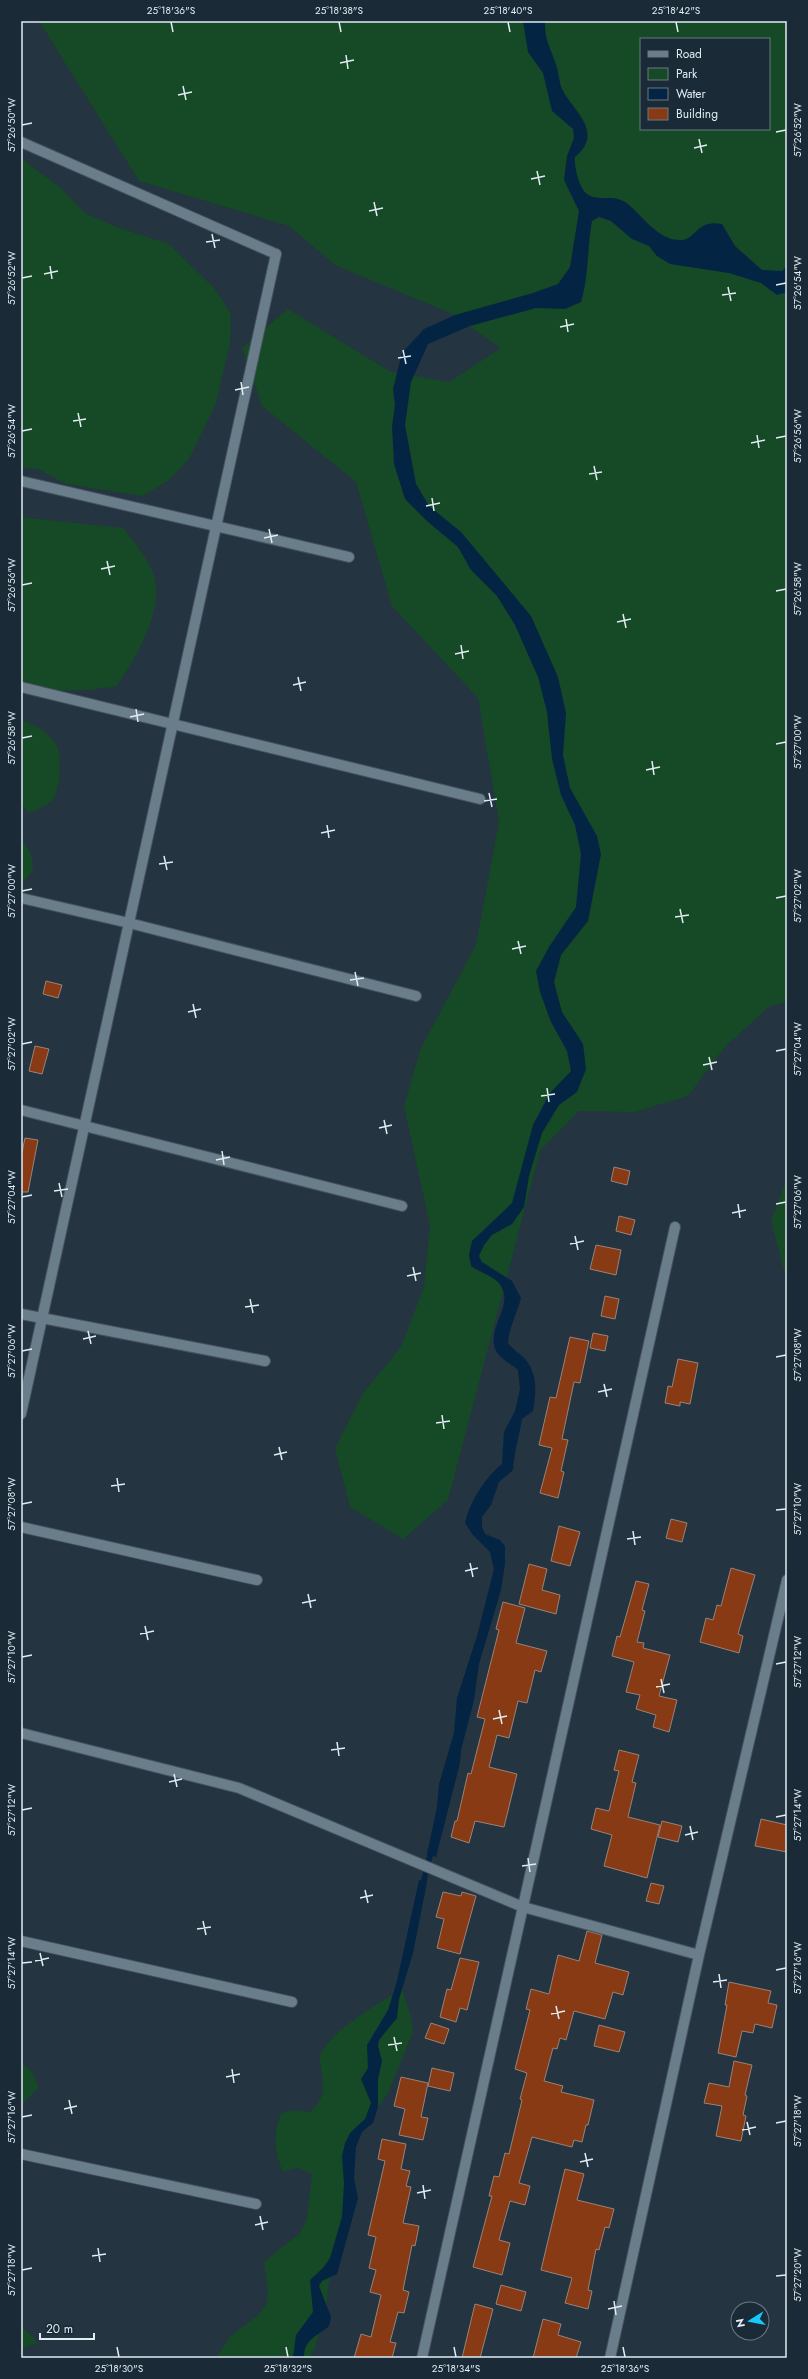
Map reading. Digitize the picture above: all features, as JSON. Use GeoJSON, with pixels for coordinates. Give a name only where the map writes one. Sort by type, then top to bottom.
{"type":"FeatureCollection","features":[{"type":"Feature","properties":{"kind":"street"},"geometry":{"type":"LineString","coordinates":[[21,142],[276,254],[21,1414]]}},
{"type":"Feature","properties":{"kind":"street"},"geometry":{"type":"LineString","coordinates":[[21,481],[349,557]]}},
{"type":"Feature","properties":{"kind":"street"},"geometry":{"type":"LineString","coordinates":[[21,687],[480,799]]}},
{"type":"Feature","properties":{"kind":"street"},"geometry":{"type":"LineString","coordinates":[[21,898],[129,923],[416,996]]}},
{"type":"Feature","properties":{"kind":"street"},"geometry":{"type":"LineString","coordinates":[[21,1110],[402,1206]]}},
{"type":"Feature","properties":{"kind":"street"},"geometry":{"type":"LineString","coordinates":[[422,2358],[675,1227]]}},
{"type":"Feature","properties":{"kind":"street"},"geometry":{"type":"LineString","coordinates":[[21,1314],[265,1361]]}},
{"type":"Feature","properties":{"kind":"street"},"geometry":{"type":"LineString","coordinates":[[21,1527],[257,1580]]}},
{"type":"Feature","properties":{"kind":"street"},"geometry":{"type":"LineString","coordinates":[[610,2358],[699,1955],[787,1580]]}},
{"type":"Feature","properties":{"kind":"street"},"geometry":{"type":"LineString","coordinates":[[21,1733],[240,1788],[412,1861],[450,1875],[523,1907],[699,1955]]}},
{"type":"Feature","properties":{"kind":"street"},"geometry":{"type":"LineString","coordinates":[[21,1941],[292,2002]]}},
{"type":"Feature","properties":{"kind":"street"},"geometry":{"type":"LineString","coordinates":[[21,2154],[256,2204]]}},
{"type":"Feature","properties":{"kind":"green space"},"geometry":{"type":"Polygon","coordinates":[[[39,21],[787,21],[787,1002],[770,1006],[725,1047],[688,1096],[635,1112],[579,1111],[540,1151],[448,1500],[403,1539],[350,1507],[335,1448],[363,1393],[401,1347],[424,1286],[430,1226],[404,1106],[420,1050],[476,945],[499,822],[478,698],[392,606],[356,482],[262,406],[242,348],[288,309],[391,372],[449,382],[501,348],[450,313],[335,265],[289,226],[139,181],[39,21]]]}},
{"type":"Feature","properties":{"kind":"green space"},"geometry":{"type":"Polygon","coordinates":[[[21,158],[62,189],[85,213],[114,226],[169,244],[214,288],[231,314],[230,344],[215,406],[189,459],[169,480],[143,496],[66,484],[38,469],[21,467],[21,158]]]}},
{"type":"Feature","properties":{"kind":"green space"},"geometry":{"type":"Polygon","coordinates":[[[21,517],[123,528],[149,563],[154,576],[156,590],[152,619],[140,648],[117,686],[89,690],[38,691],[21,680],[21,517]]]}},
{"type":"Feature","properties":{"kind":"green space"},"geometry":{"type":"Polygon","coordinates":[[[21,720],[39,728],[54,741],[57,746],[60,761],[59,780],[52,800],[47,805],[28,813],[21,801],[21,720]]]}},
{"type":"Feature","properties":{"kind":"green space"},"geometry":{"type":"Polygon","coordinates":[[[21,840],[26,845],[32,856],[33,868],[27,879],[21,883],[21,840]]]}},
{"type":"Feature","properties":{"kind":"green space"},"geometry":{"type":"Polygon","coordinates":[[[787,1178],[787,1282],[771,1221],[787,1178]]]}},
{"type":"Feature","properties":{"kind":"green space"},"geometry":{"type":"Polygon","coordinates":[[[402,1989],[411,2017],[413,2032],[388,2093],[360,2133],[353,2147],[347,2210],[328,2286],[327,2303],[315,2348],[310,2358],[216,2358],[231,2336],[257,2316],[266,2305],[268,2291],[264,2262],[300,2233],[307,2219],[312,2174],[298,2168],[283,2172],[276,2150],[277,2128],[281,2113],[295,2110],[310,2112],[319,2101],[323,2092],[320,2056],[325,2047],[356,2018],[402,1989]]]}},
{"type":"Feature","properties":{"kind":"green space"},"geometry":{"type":"Polygon","coordinates":[[[21,2064],[33,2073],[38,2088],[22,2104],[21,2064]]]}},
{"type":"Feature","properties":{"kind":"green space"},"geometry":{"type":"Polygon","coordinates":[[[21,2325],[38,2343],[21,2349],[21,2325]]]}},
{"type":"Feature","properties":{"kind":"water"},"geometry":{"type":"Polygon","coordinates":[[[523,21],[545,21],[547,40],[557,68],[560,84],[584,122],[587,130],[587,139],[584,148],[575,157],[575,166],[584,191],[596,198],[616,198],[625,202],[658,232],[665,237],[673,239],[687,239],[707,224],[722,224],[735,246],[762,270],[782,271],[787,266],[787,292],[777,295],[761,283],[729,273],[670,264],[657,256],[649,246],[632,239],[611,221],[599,217],[592,221],[587,272],[581,302],[565,309],[536,308],[470,326],[428,344],[411,382],[405,425],[416,484],[429,506],[461,532],[531,616],[558,677],[566,713],[563,755],[570,788],[597,836],[601,854],[588,921],[561,955],[554,982],[562,1012],[583,1044],[586,1069],[577,1092],[559,1105],[542,1133],[529,1176],[524,1207],[512,1224],[492,1235],[484,1245],[479,1256],[482,1262],[512,1281],[521,1298],[510,1331],[508,1343],[526,1360],[533,1372],[535,1397],[533,1411],[522,1419],[515,1451],[513,1470],[499,1482],[491,1505],[482,1517],[482,1527],[485,1534],[500,1540],[505,1546],[505,1564],[501,1590],[479,1664],[474,1700],[461,1750],[460,1763],[436,1857],[427,1854],[437,1807],[439,1784],[454,1733],[457,1698],[477,1636],[494,1569],[490,1552],[473,1535],[465,1523],[470,1506],[479,1490],[502,1464],[504,1432],[515,1411],[520,1389],[518,1370],[502,1358],[495,1349],[495,1331],[503,1306],[503,1290],[496,1280],[471,1266],[469,1255],[472,1241],[512,1203],[533,1125],[550,1093],[571,1071],[567,1051],[551,1022],[540,992],[536,971],[549,947],[576,907],[581,854],[575,825],[561,795],[552,759],[547,712],[538,677],[515,625],[497,596],[471,570],[458,547],[427,521],[405,499],[394,464],[392,426],[395,405],[393,389],[402,353],[424,329],[455,315],[533,293],[558,284],[570,267],[579,211],[564,180],[567,156],[574,138],[573,129],[552,111],[543,73],[528,52],[523,21]]]}},
{"type":"Feature","properties":{"kind":"water"},"geometry":{"type":"Polygon","coordinates":[[[419,1880],[427,1882],[413,1953],[399,1999],[397,2018],[379,2040],[378,2046],[382,2061],[378,2079],[378,2107],[373,2123],[362,2132],[356,2147],[354,2178],[358,2198],[337,2274],[322,2281],[319,2286],[331,2317],[329,2326],[309,2342],[306,2346],[304,2358],[293,2358],[296,2335],[313,2312],[310,2280],[323,2268],[330,2258],[342,2217],[344,2183],[342,2156],[345,2143],[350,2133],[365,2119],[371,2103],[361,2079],[368,2068],[367,2045],[388,2010],[397,1981],[419,1880]]]}},
{"type":"Feature","properties":{"kind":"building"},"geometry":{"type":"Polygon","coordinates":[[[46,981],[62,985],[58,998],[43,994],[46,981]]]}},
{"type":"Feature","properties":{"kind":"building"},"geometry":{"type":"Polygon","coordinates":[[[35,1046],[49,1049],[42,1074],[29,1071],[35,1046]]]}},
{"type":"Feature","properties":{"kind":"building"},"geometry":{"type":"Polygon","coordinates":[[[25,1138],[38,1140],[28,1192],[21,1192],[21,1157],[25,1138]]]}},
{"type":"Feature","properties":{"kind":"building"},"geometry":{"type":"Polygon","coordinates":[[[614,1167],[630,1171],[627,1185],[611,1181],[614,1167]]]}},
{"type":"Feature","properties":{"kind":"building"},"geometry":{"type":"Polygon","coordinates":[[[619,1216],[635,1220],[631,1235],[616,1231],[619,1216]]]}},
{"type":"Feature","properties":{"kind":"building"},"geometry":{"type":"Polygon","coordinates":[[[596,1245],[621,1250],[616,1275],[590,1269],[596,1245]]]}},
{"type":"Feature","properties":{"kind":"building"},"geometry":{"type":"Polygon","coordinates":[[[605,1296],[619,1299],[615,1319],[601,1316],[605,1296]]]}},
{"type":"Feature","properties":{"kind":"building"},"geometry":{"type":"Polygon","coordinates":[[[593,1333],[608,1336],[605,1351],[590,1348],[593,1333]]]}},
{"type":"Feature","properties":{"kind":"building"},"geometry":{"type":"Polygon","coordinates":[[[570,1337],[589,1341],[580,1383],[574,1382],[562,1439],[568,1440],[561,1471],[564,1472],[558,1498],[540,1493],[552,1448],[539,1445],[550,1397],[556,1398],[570,1337]]]}},
{"type":"Feature","properties":{"kind":"building"},"geometry":{"type":"Polygon","coordinates":[[[678,1359],[698,1363],[690,1404],[680,1402],[680,1406],[665,1403],[668,1386],[672,1387],[678,1359]]]}},
{"type":"Feature","properties":{"kind":"building"},"geometry":{"type":"Polygon","coordinates":[[[671,1519],[687,1523],[682,1542],[666,1538],[671,1519]]]}},
{"type":"Feature","properties":{"kind":"building"},"geometry":{"type":"Polygon","coordinates":[[[559,1526],[580,1532],[570,1566],[551,1561],[559,1526]]]}},
{"type":"Feature","properties":{"kind":"building"},"geometry":{"type":"Polygon","coordinates":[[[529,1564],[547,1569],[542,1590],[560,1595],[556,1614],[519,1604],[529,1564]]]}},
{"type":"Feature","properties":{"kind":"building"},"geometry":{"type":"Polygon","coordinates":[[[731,1568],[755,1575],[738,1634],[743,1636],[739,1653],[700,1642],[706,1618],[713,1620],[717,1605],[721,1606],[731,1568]]]}},
{"type":"Feature","properties":{"kind":"building"},"geometry":{"type":"Polygon","coordinates":[[[636,1581],[649,1584],[642,1610],[645,1611],[637,1642],[644,1643],[643,1648],[670,1655],[659,1696],[677,1700],[669,1732],[653,1727],[656,1715],[636,1709],[640,1695],[626,1692],[634,1662],[612,1656],[617,1636],[620,1637],[636,1581]]]}},
{"type":"Feature","properties":{"kind":"building"},"geometry":{"type":"Polygon","coordinates":[[[503,1602],[525,1608],[516,1643],[547,1651],[541,1672],[535,1670],[527,1703],[518,1701],[509,1738],[497,1735],[489,1767],[517,1774],[504,1827],[475,1821],[469,1843],[451,1837],[455,1821],[457,1821],[468,1773],[471,1774],[485,1719],[477,1717],[499,1630],[496,1629],[503,1602]]]}},
{"type":"Feature","properties":{"kind":"building"},"geometry":{"type":"Polygon","coordinates":[[[619,1750],[639,1755],[632,1782],[636,1783],[628,1817],[660,1825],[647,1878],[604,1866],[612,1835],[591,1829],[596,1808],[609,1811],[619,1771],[614,1770],[619,1750]]]}},
{"type":"Feature","properties":{"kind":"building"},"geometry":{"type":"Polygon","coordinates":[[[761,1819],[787,1825],[787,1852],[755,1846],[761,1819]]]}},
{"type":"Feature","properties":{"kind":"building"},"geometry":{"type":"Polygon","coordinates":[[[662,1821],[682,1826],[678,1842],[658,1837],[662,1821]]]}},
{"type":"Feature","properties":{"kind":"building"},"geometry":{"type":"Polygon","coordinates":[[[651,1883],[664,1886],[659,1904],[646,1901],[651,1883]]]}},
{"type":"Feature","properties":{"kind":"building"},"geometry":{"type":"Polygon","coordinates":[[[443,1892],[461,1896],[462,1892],[476,1896],[460,1954],[437,1948],[444,1919],[436,1917],[443,1892]]]}},
{"type":"Feature","properties":{"kind":"building"},"geometry":{"type":"Polygon","coordinates":[[[587,1931],[602,1935],[595,1963],[629,1972],[623,1995],[613,1992],[605,2019],[574,2011],[566,2040],[560,2038],[557,2049],[553,2048],[544,2081],[563,2086],[561,2092],[594,2100],[588,2125],[586,2125],[582,2142],[574,2140],[572,2147],[532,2137],[519,2183],[530,2186],[525,2205],[510,2201],[499,2240],[510,2243],[502,2275],[473,2267],[492,2196],[489,2196],[494,2176],[499,2177],[505,2153],[509,2154],[522,2100],[520,2099],[527,2073],[515,2069],[530,2010],[526,2009],[531,1989],[549,1994],[558,1955],[579,1961],[587,1931]]]}},
{"type":"Feature","properties":{"kind":"building"},"geometry":{"type":"Polygon","coordinates":[[[460,1958],[479,1962],[467,2010],[460,2008],[456,2022],[440,2017],[447,1989],[451,1990],[460,1958]]]}},
{"type":"Feature","properties":{"kind":"building"},"geometry":{"type":"Polygon","coordinates":[[[729,1982],[771,1991],[768,2003],[777,2005],[772,2028],[755,2024],[753,2033],[742,2031],[736,2057],[718,2053],[727,2005],[725,2005],[729,1982]]]}},
{"type":"Feature","properties":{"kind":"building"},"geometry":{"type":"Polygon","coordinates":[[[431,2023],[449,2029],[444,2044],[425,2038],[431,2023]]]}},
{"type":"Feature","properties":{"kind":"building"},"geometry":{"type":"Polygon","coordinates":[[[599,2025],[625,2032],[619,2052],[594,2046],[599,2025]]]}},
{"type":"Feature","properties":{"kind":"building"},"geometry":{"type":"Polygon","coordinates":[[[734,2061],[752,2065],[745,2095],[747,2096],[743,2115],[746,2116],[741,2141],[716,2136],[722,2106],[704,2103],[709,2083],[729,2087],[734,2061]]]}},
{"type":"Feature","properties":{"kind":"building"},"geometry":{"type":"Polygon","coordinates":[[[432,2068],[454,2073],[450,2091],[428,2086],[432,2068]]]}},
{"type":"Feature","properties":{"kind":"building"},"geometry":{"type":"Polygon","coordinates":[[[401,2077],[428,2083],[421,2117],[428,2118],[423,2140],[399,2135],[405,2109],[394,2106],[401,2077]]]}},
{"type":"Feature","properties":{"kind":"building"},"geometry":{"type":"Polygon","coordinates":[[[382,2139],[406,2144],[401,2169],[410,2171],[406,2186],[411,2187],[403,2223],[419,2226],[415,2246],[412,2245],[403,2290],[409,2292],[404,2313],[398,2312],[390,2342],[396,2343],[392,2358],[354,2358],[361,2334],[371,2337],[381,2295],[370,2292],[376,2270],[369,2268],[376,2237],[368,2235],[385,2161],[378,2159],[382,2139]]]}},
{"type":"Feature","properties":{"kind":"building"},"geometry":{"type":"Polygon","coordinates":[[[565,2169],[584,2174],[577,2200],[614,2209],[609,2228],[605,2227],[599,2250],[596,2249],[588,2290],[592,2291],[588,2309],[565,2303],[572,2278],[541,2270],[565,2169]]]}},
{"type":"Feature","properties":{"kind":"building"},"geometry":{"type":"Polygon","coordinates":[[[501,2285],[526,2292],[521,2311],[496,2304],[501,2285]]]}},
{"type":"Feature","properties":{"kind":"building"},"geometry":{"type":"Polygon","coordinates":[[[475,2304],[493,2309],[480,2358],[462,2358],[475,2304]]]}},
{"type":"Feature","properties":{"kind":"building"},"geometry":{"type":"Polygon","coordinates":[[[543,2319],[561,2324],[558,2335],[581,2342],[576,2358],[533,2358],[543,2319]]]}},
{"type":"Feature","properties":{"kind":"waterway"},"geometry":{"type":"LineString","coordinates":[[422,1888],[432,1848]]}}]}
